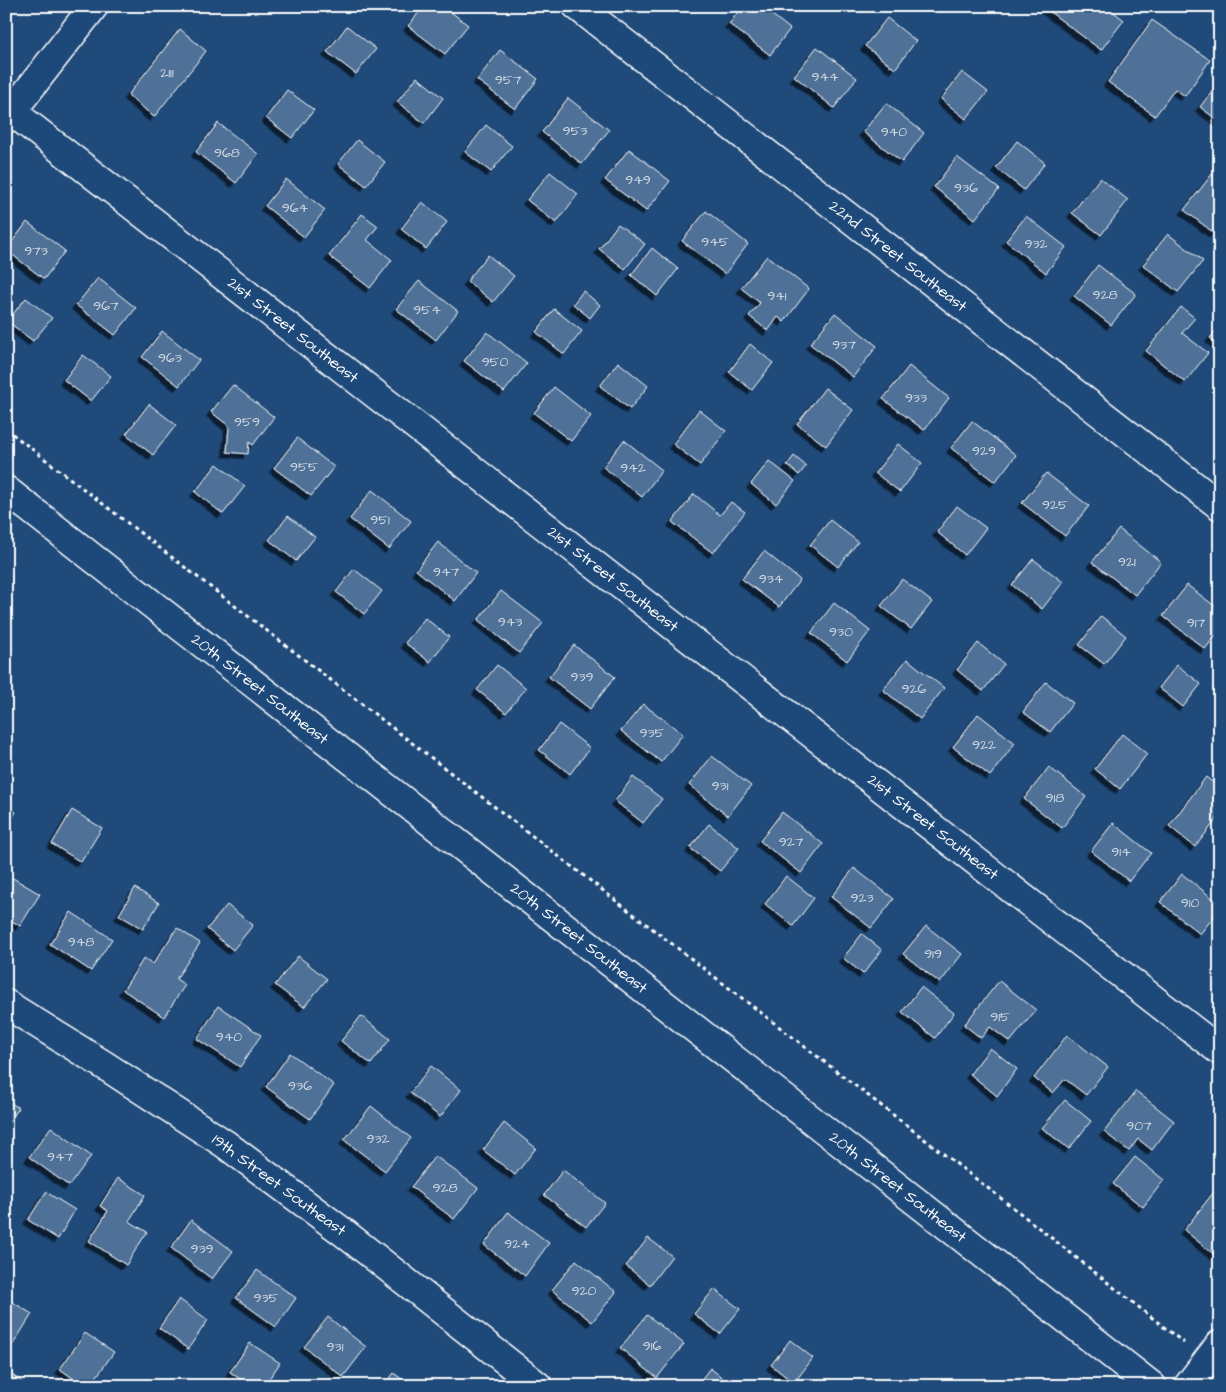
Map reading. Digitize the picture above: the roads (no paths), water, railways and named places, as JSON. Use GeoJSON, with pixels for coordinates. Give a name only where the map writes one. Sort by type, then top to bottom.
{"type":"FeatureCollection","features":[{"type":"Feature","properties":{"kind":"street"},"geometry":{"type":"LineString","coordinates":[[8,112],[94,6]]}},
{"type":"Feature","properties":{"kind":"street","name":"22nd Street Southeast"},"geometry":{"type":"LineString","coordinates":[[577,6],[1220,506]]}},
{"type":"Feature","properties":{"kind":"street","name":"21st Street Southeast"},"geometry":{"type":"LineString","coordinates":[[8,112],[1220,1051]]}},
{"type":"Feature","properties":{"kind":"street","name":"20th Street Southeast"},"geometry":{"type":"LineString","coordinates":[[6,490],[1152,1386]]}},
{"type":"Feature","properties":{"kind":"street","name":"19th Street Southeast"},"geometry":{"type":"LineString","coordinates":[[6,1004],[225,1144],[343,1232],[538,1386]]}},
{"type":"Feature","properties":{"kind":"street"},"geometry":{"type":"LineString","coordinates":[[1188,1386],[1220,1344]]}}]}
